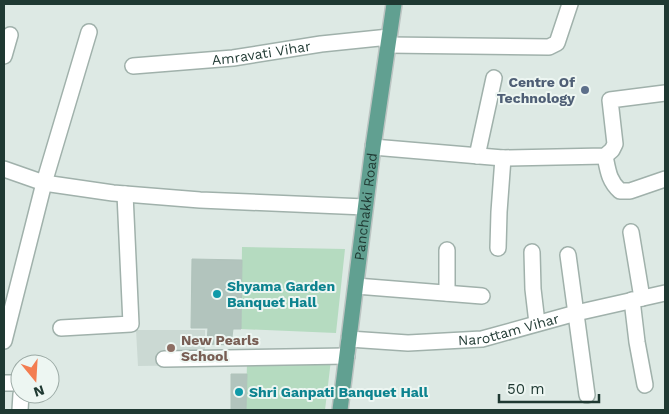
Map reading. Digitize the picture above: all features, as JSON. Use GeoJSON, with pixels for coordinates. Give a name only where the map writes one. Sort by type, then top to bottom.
{"type":"FeatureCollection","features":[{"type":"Feature","properties":{"kind":"main road","name":"Panchakki Road"},"geometry":{"type":"LineString","coordinates":[[340,410],[365,207],[394,4]]}},
{"type":"Feature","properties":{"kind":"street","name":"Amravati Vihar"},"geometry":{"type":"LineString","coordinates":[[133,66],[234,58],[321,44],[388,41],[549,47],[557,43],[570,4]]}},
{"type":"Feature","properties":{"kind":"street"},"geometry":{"type":"LineString","coordinates":[[4,341],[44,182],[89,32]]}},
{"type":"Feature","properties":{"kind":"street"},"geometry":{"type":"LineString","coordinates":[[4,56],[10,35]]}},
{"type":"Feature","properties":{"kind":"street"},"geometry":{"type":"LineString","coordinates":[[477,156],[494,78]]}},
{"type":"Feature","properties":{"kind":"street"},"geometry":{"type":"LineString","coordinates":[[373,147],[503,158],[605,156],[612,150],[615,144],[610,100],[665,93]]}},
{"type":"Feature","properties":{"kind":"street"},"geometry":{"type":"LineString","coordinates":[[605,156],[612,183],[620,191],[630,191],[665,179]]}},
{"type":"Feature","properties":{"kind":"street"},"geometry":{"type":"LineString","coordinates":[[498,248],[503,158]]}},
{"type":"Feature","properties":{"kind":"street"},"geometry":{"type":"LineString","coordinates":[[4,169],[44,182],[125,194],[200,200],[365,207]]}},
{"type":"Feature","properties":{"kind":"street"},"geometry":{"type":"LineString","coordinates":[[61,328],[131,324],[125,194]]}},
{"type":"Feature","properties":{"kind":"street"},"geometry":{"type":"LineString","coordinates":[[632,232],[637,299],[637,342],[645,385]]}},
{"type":"Feature","properties":{"kind":"street"},"geometry":{"type":"LineString","coordinates":[[447,250],[447,293]]}},
{"type":"Feature","properties":{"kind":"street"},"geometry":{"type":"LineString","coordinates":[[532,252],[533,289],[537,323]]}},
{"type":"Feature","properties":{"kind":"street"},"geometry":{"type":"LineString","coordinates":[[568,255],[587,395]]}},
{"type":"Feature","properties":{"kind":"street"},"geometry":{"type":"LineString","coordinates":[[356,286],[482,296]]}},
{"type":"Feature","properties":{"kind":"street","name":"Narottam Vihar"},"geometry":{"type":"LineString","coordinates":[[349,339],[408,343],[482,339],[576,312],[665,293]]}},
{"type":"Feature","properties":{"kind":"street"},"geometry":{"type":"LineString","coordinates":[[164,359],[347,356]]}},
{"type":"Feature","properties":{"kind":"shaded area","name":"New Pearls School"},"geometry":{"type":"Polygon","coordinates":[[[136,330],[205,330],[205,365],[138,366],[136,330]]]}},
{"type":"Feature","properties":{"kind":"green space"},"geometry":{"type":"Polygon","coordinates":[[[242,247],[345,249],[336,333],[241,329],[242,247]]]}},
{"type":"Feature","properties":{"kind":"green space"},"geometry":{"type":"Polygon","coordinates":[[[331,360],[325,410],[246,410],[247,361],[331,360]]]}},
{"type":"Feature","properties":{"kind":"building","name":"Shyama Garden Banquet Hall"},"geometry":{"type":"Polygon","coordinates":[[[192,259],[242,260],[241,329],[233,329],[231,345],[207,344],[208,328],[191,328],[192,259]]]}},
{"type":"Feature","properties":{"kind":"building","name":"Shri Ganpati Banquet Hall"},"geometry":{"type":"Polygon","coordinates":[[[231,374],[247,374],[246,410],[231,410],[231,374]]]}},
{"type":"Feature","properties":{"kind":"place","name":"Centre Of Technology"},"geometry":{"type":"Point","coordinates":[585,90]}},
{"type":"Feature","properties":{"kind":"place","name":"Shyama Garden Banquet Hall"},"geometry":{"type":"Point","coordinates":[217,294]}},
{"type":"Feature","properties":{"kind":"place","name":"New Pearls School"},"geometry":{"type":"Point","coordinates":[171,348]}},
{"type":"Feature","properties":{"kind":"place","name":"Shri Ganpati Banquet Hall"},"geometry":{"type":"Point","coordinates":[239,392]}}]}
